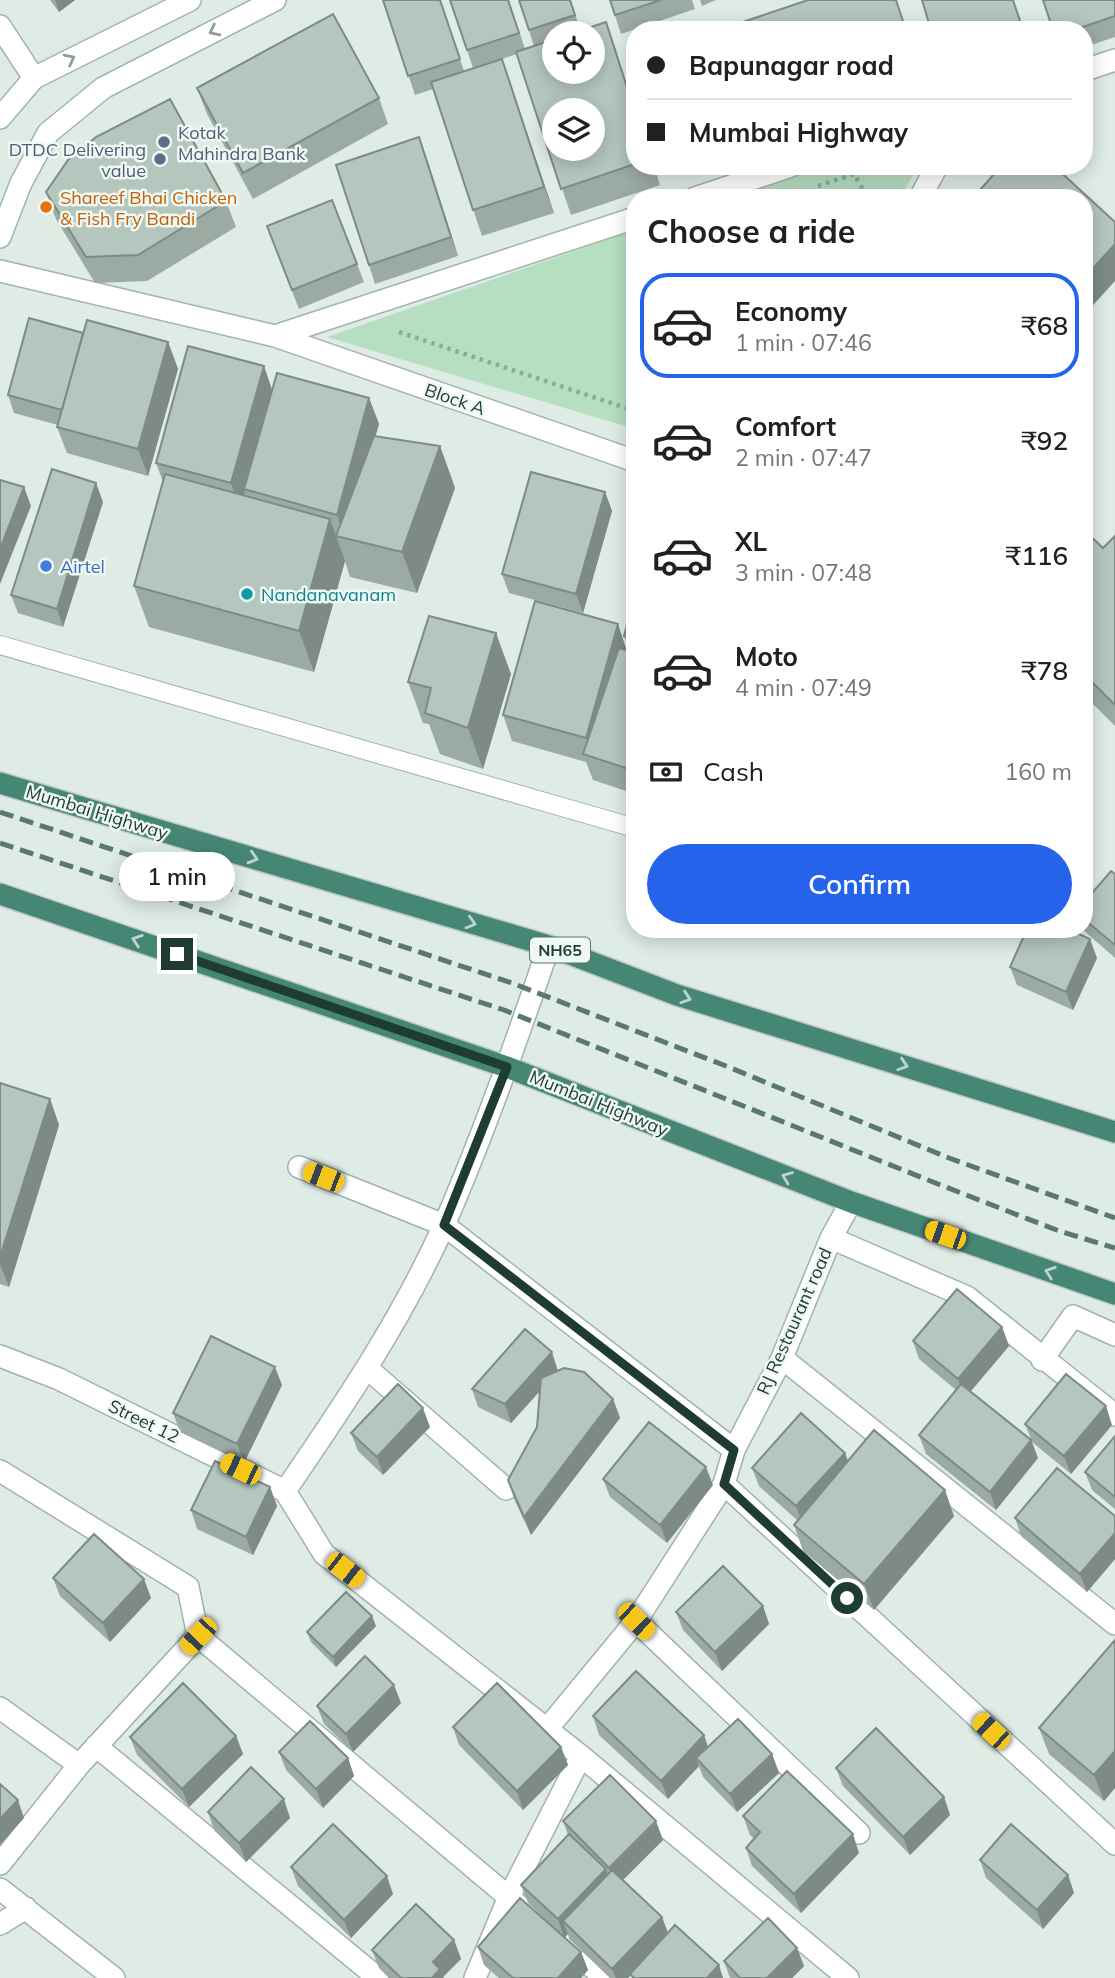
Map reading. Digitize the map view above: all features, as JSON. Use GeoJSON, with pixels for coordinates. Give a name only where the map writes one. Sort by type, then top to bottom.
{"type":"FeatureCollection","features":[{"type":"Feature","properties":{"kind":"highway","name":"Mumbai Highway"},"geometry":{"type":"LineString","coordinates":[[0,783],[550,946],[677,995],[1115,1132]]}},
{"type":"Feature","properties":{"kind":"highway","name":"Mumbai Highway"},"geometry":{"type":"LineString","coordinates":[[0,894],[507,1067],[851,1202],[1115,1294]]}},
{"type":"Feature","properties":{"kind":"street"},"geometry":{"type":"LineString","coordinates":[[0,118],[34,78],[191,0]]}},
{"type":"Feature","properties":{"kind":"street"},"geometry":{"type":"LineString","coordinates":[[0,237],[21,183],[48,133],[103,88],[275,0]]}},
{"type":"Feature","properties":{"kind":"street"},"geometry":{"type":"LineString","coordinates":[[0,26],[34,78]]}},
{"type":"Feature","properties":{"kind":"street"},"geometry":{"type":"LineString","coordinates":[[1093,67],[1115,60]]}},
{"type":"Feature","properties":{"kind":"street"},"geometry":{"type":"LineString","coordinates":[[722,189],[764,175]]}},
{"type":"Feature","properties":{"kind":"street"},"geometry":{"type":"LineString","coordinates":[[275,336],[626,221]]}},
{"type":"Feature","properties":{"kind":"street","name":"Block A"},"geometry":{"type":"LineString","coordinates":[[0,271],[275,336],[626,458]]}},
{"type":"Feature","properties":{"kind":"street"},"geometry":{"type":"LineString","coordinates":[[550,946],[507,1067],[444,1225],[368,1369],[285,1491],[324,1554],[581,1756],[848,1978]]}},
{"type":"Feature","properties":{"kind":"street"},"geometry":{"type":"LineString","coordinates":[[299,1167],[444,1225],[734,1450]]}},
{"type":"Feature","properties":{"kind":"street","name":"RJ Restaurant road"},"geometry":{"type":"LineString","coordinates":[[547,1729],[636,1621],[724,1484],[734,1450],[782,1359],[831,1238],[851,1202]]}},
{"type":"Feature","properties":{"kind":"street"},"geometry":{"type":"LineString","coordinates":[[831,1238],[967,1297],[1042,1360],[1115,1415]]}},
{"type":"Feature","properties":{"kind":"street"},"geometry":{"type":"LineString","coordinates":[[1042,1360],[1073,1316],[1115,1335]]}},
{"type":"Feature","properties":{"kind":"street","name":"Street 12"},"geometry":{"type":"LineString","coordinates":[[0,1356],[59,1379],[285,1491]]}},
{"type":"Feature","properties":{"kind":"street"},"geometry":{"type":"LineString","coordinates":[[782,1359],[1115,1624]]}},
{"type":"Feature","properties":{"kind":"street"},"geometry":{"type":"LineString","coordinates":[[368,1369],[506,1489]]}},
{"type":"Feature","properties":{"kind":"street"},"geometry":{"type":"LineString","coordinates":[[0,1471],[188,1587],[198,1636],[605,1978]]}},
{"type":"Feature","properties":{"kind":"street"},"geometry":{"type":"LineString","coordinates":[[724,1484],[1115,1844]]}},
{"type":"Feature","properties":{"kind":"street"},"geometry":{"type":"LineString","coordinates":[[636,1621],[859,1833]]}},
{"type":"Feature","properties":{"kind":"street"},"geometry":{"type":"LineString","coordinates":[[0,1864],[79,1765],[198,1636]]}},
{"type":"Feature","properties":{"kind":"street"},"geometry":{"type":"LineString","coordinates":[[0,1708],[79,1765]]}},
{"type":"Feature","properties":{"kind":"street"},"geometry":{"type":"LineString","coordinates":[[96,1746],[378,1978]]}},
{"type":"Feature","properties":{"kind":"street"},"geometry":{"type":"LineString","coordinates":[[475,1978],[509,1897],[581,1756]]}},
{"type":"Feature","properties":{"kind":"street"},"geometry":{"type":"LineString","coordinates":[[0,1889],[114,1978]]}},
{"type":"Feature","properties":{"kind":"street"},"geometry":{"type":"LineString","coordinates":[[0,1924],[26,1908]]}},
{"type":"Feature","properties":{"kind":"lane"},"geometry":{"type":"LineString","coordinates":[[0,645],[626,825]]}},
{"type":"Feature","properties":{"kind":"path"},"geometry":{"type":"LineString","coordinates":[[809,189],[851,175]]}},
{"type":"Feature","properties":{"kind":"path"},"geometry":{"type":"LineString","coordinates":[[388,329],[626,408]]}},
{"type":"Feature","properties":{"kind":"green space"},"geometry":{"type":"Polygon","coordinates":[[[794,175],[913,175],[905,189],[755,189],[794,175]]]}},
{"type":"Feature","properties":{"kind":"green space"},"geometry":{"type":"Polygon","coordinates":[[[626,233],[626,426],[327,337],[626,233]]]}},
{"type":"Feature","properties":{"kind":"building"},"geometry":{"type":"Polygon","coordinates":[[[383,0],[440,0],[460,59],[408,76],[383,0]]]}},
{"type":"Feature","properties":{"kind":"building"},"geometry":{"type":"Polygon","coordinates":[[[450,0],[508,0],[519,33],[467,50],[450,0]]]}},
{"type":"Feature","properties":{"kind":"building"},"geometry":{"type":"Polygon","coordinates":[[[519,0],[570,0],[575,15],[557,21],[542,21],[542,26],[529,30],[519,0]]]}},
{"type":"Feature","properties":{"kind":"building"},"geometry":{"type":"Polygon","coordinates":[[[610,0],[661,0],[615,15],[610,0]]]}},
{"type":"Feature","properties":{"kind":"building"},"geometry":{"type":"Polygon","coordinates":[[[808,0],[896,0],[903,21],[746,21],[808,0]]]}},
{"type":"Feature","properties":{"kind":"building"},"geometry":{"type":"Polygon","coordinates":[[[922,0],[1013,0],[1020,21],[928,21],[922,0]]]}},
{"type":"Feature","properties":{"kind":"building"},"geometry":{"type":"Polygon","coordinates":[[[1043,0],[1115,0],[1115,16],[1093,24],[1093,21],[1050,21],[1043,0]]]}},
{"type":"Feature","properties":{"kind":"building"},"geometry":{"type":"Polygon","coordinates":[[[333,14],[379,98],[243,173],[197,88],[333,14]]]}},
{"type":"Feature","properties":{"kind":"building"},"geometry":{"type":"Polygon","coordinates":[[[606,22],[626,84],[626,167],[561,189],[552,161],[605,161],[605,98],[542,98],[542,131],[516,52],[542,43],[542,84],[605,84],[606,22]]]}},
{"type":"Feature","properties":{"kind":"building"},"geometry":{"type":"Polygon","coordinates":[[[502,59],[544,187],[473,210],[431,82],[502,59]]]}},
{"type":"Feature","properties":{"kind":"building"},"geometry":{"type":"Polygon","coordinates":[[[170,99],[226,201],[138,255],[86,257],[46,192],[68,160],[96,137],[170,99]]]}},
{"type":"Feature","properties":{"kind":"building"},"geometry":{"type":"Polygon","coordinates":[[[419,137],[451,237],[369,265],[336,165],[419,137]]]}},
{"type":"Feature","properties":{"kind":"building"},"geometry":{"type":"Polygon","coordinates":[[[993,175],[1064,175],[1079,189],[981,189],[993,175]]]}},
{"type":"Feature","properties":{"kind":"building"},"geometry":{"type":"Polygon","coordinates":[[[332,200],[357,264],[292,290],[267,226],[332,200]]]}},
{"type":"Feature","properties":{"kind":"building"},"geometry":{"type":"Polygon","coordinates":[[[1093,202],[1115,222],[1115,244],[1093,268],[1093,202]]]}},
{"type":"Feature","properties":{"kind":"building"},"geometry":{"type":"Polygon","coordinates":[[[29,318],[83,333],[62,410],[8,395],[29,318]]]}},
{"type":"Feature","properties":{"kind":"building"},"geometry":{"type":"Polygon","coordinates":[[[87,320],[168,342],[138,449],[57,427],[87,320]]]}},
{"type":"Feature","properties":{"kind":"building"},"geometry":{"type":"Polygon","coordinates":[[[188,346],[264,366],[231,483],[156,463],[188,346]]]}},
{"type":"Feature","properties":{"kind":"building"},"geometry":{"type":"Polygon","coordinates":[[[277,373],[369,398],[337,515],[244,489],[277,373]]]}},
{"type":"Feature","properties":{"kind":"building"},"geometry":{"type":"Polygon","coordinates":[[[374,436],[440,446],[402,552],[336,536],[374,436]]]}},
{"type":"Feature","properties":{"kind":"building"},"geometry":{"type":"Polygon","coordinates":[[[52,469],[96,483],[57,609],[11,595],[52,469]]]}},
{"type":"Feature","properties":{"kind":"building"},"geometry":{"type":"Polygon","coordinates":[[[531,472],[605,492],[576,594],[502,574],[531,472]]]}},
{"type":"Feature","properties":{"kind":"building"},"geometry":{"type":"Polygon","coordinates":[[[165,474],[330,519],[299,631],[134,586],[165,474]]]}},
{"type":"Feature","properties":{"kind":"building"},"geometry":{"type":"Polygon","coordinates":[[[0,480],[24,487],[0,549],[0,480]]]}},
{"type":"Feature","properties":{"kind":"building"},"geometry":{"type":"Polygon","coordinates":[[[1115,536],[1115,705],[1093,683],[1093,539],[1103,548],[1115,536]]]}},
{"type":"Feature","properties":{"kind":"building"},"geometry":{"type":"Polygon","coordinates":[[[535,601],[618,624],[586,738],[503,715],[535,601]]]}},
{"type":"Feature","properties":{"kind":"building"},"geometry":{"type":"Polygon","coordinates":[[[429,616],[496,633],[468,728],[425,713],[431,688],[408,682],[429,616]]]}},
{"type":"Feature","properties":{"kind":"building"},"geometry":{"type":"Polygon","coordinates":[[[619,648],[626,650],[626,768],[583,754],[619,648]]]}},
{"type":"Feature","properties":{"kind":"building"},"geometry":{"type":"Polygon","coordinates":[[[1111,871],[1115,874],[1115,945],[1093,927],[1093,892],[1111,871]]]}},
{"type":"Feature","properties":{"kind":"building"},"geometry":{"type":"Polygon","coordinates":[[[1023,938],[1090,939],[1066,992],[1010,967],[1023,938]]]}},
{"type":"Feature","properties":{"kind":"building"},"geometry":{"type":"Polygon","coordinates":[[[0,1083],[50,1099],[0,1257],[0,1083]]]}},
{"type":"Feature","properties":{"kind":"building"},"geometry":{"type":"Polygon","coordinates":[[[957,1289],[1002,1327],[958,1379],[913,1341],[957,1289]]]}},
{"type":"Feature","properties":{"kind":"building"},"geometry":{"type":"Polygon","coordinates":[[[525,1329],[552,1352],[505,1404],[472,1389],[525,1329]]]}},
{"type":"Feature","properties":{"kind":"building"},"geometry":{"type":"Polygon","coordinates":[[[211,1336],[275,1367],[237,1444],[173,1413],[211,1336]]]}},
{"type":"Feature","properties":{"kind":"building"},"geometry":{"type":"Polygon","coordinates":[[[564,1368],[584,1372],[613,1399],[524,1517],[508,1480],[537,1427],[541,1378],[564,1368]]]}},
{"type":"Feature","properties":{"kind":"building"},"geometry":{"type":"Polygon","coordinates":[[[1066,1374],[1106,1406],[1064,1456],[1025,1424],[1066,1374]]]}},
{"type":"Feature","properties":{"kind":"building"},"geometry":{"type":"Polygon","coordinates":[[[398,1384],[423,1408],[377,1457],[351,1433],[398,1384]]]}},
{"type":"Feature","properties":{"kind":"building"},"geometry":{"type":"Polygon","coordinates":[[[961,1384],[1031,1440],[990,1492],[919,1435],[961,1384]]]}},
{"type":"Feature","properties":{"kind":"building"},"geometry":{"type":"Polygon","coordinates":[[[801,1413],[845,1453],[796,1506],[752,1468],[801,1413]]]}},
{"type":"Feature","properties":{"kind":"building"},"geometry":{"type":"Polygon","coordinates":[[[649,1422],[706,1467],[660,1525],[603,1479],[649,1422]]]}},
{"type":"Feature","properties":{"kind":"building"},"geometry":{"type":"Polygon","coordinates":[[[874,1430],[945,1490],[864,1584],[794,1525],[874,1430]]]}},
{"type":"Feature","properties":{"kind":"building"},"geometry":{"type":"Polygon","coordinates":[[[1115,1436],[1115,1497],[1085,1472],[1115,1436]]]}},
{"type":"Feature","properties":{"kind":"building"},"geometry":{"type":"Polygon","coordinates":[[[215,1461],[270,1487],[246,1537],[191,1510],[215,1461]]]}},
{"type":"Feature","properties":{"kind":"building"},"geometry":{"type":"Polygon","coordinates":[[[1057,1468],[1115,1516],[1115,1533],[1080,1574],[1015,1518],[1057,1468]]]}},
{"type":"Feature","properties":{"kind":"building"},"geometry":{"type":"Polygon","coordinates":[[[94,1534],[144,1579],[103,1623],[53,1578],[94,1534]]]}},
{"type":"Feature","properties":{"kind":"building"},"geometry":{"type":"Polygon","coordinates":[[[723,1566],[763,1606],[715,1652],[676,1612],[723,1566]]]}},
{"type":"Feature","properties":{"kind":"building"},"geometry":{"type":"Polygon","coordinates":[[[346,1592],[372,1616],[333,1657],[307,1632],[346,1592]]]}},
{"type":"Feature","properties":{"kind":"building"},"geometry":{"type":"Polygon","coordinates":[[[1115,1640],[1115,1751],[1094,1775],[1039,1728],[1115,1640]]]}},
{"type":"Feature","properties":{"kind":"building"},"geometry":{"type":"Polygon","coordinates":[[[365,1656],[394,1685],[346,1734],[317,1706],[365,1656]]]}},
{"type":"Feature","properties":{"kind":"building"},"geometry":{"type":"Polygon","coordinates":[[[636,1671],[704,1735],[661,1781],[593,1716],[636,1671]]]}},
{"type":"Feature","properties":{"kind":"building"},"geometry":{"type":"Polygon","coordinates":[[[183,1683],[236,1736],[182,1789],[130,1737],[183,1683]]]}},
{"type":"Feature","properties":{"kind":"building"},"geometry":{"type":"Polygon","coordinates":[[[497,1683],[561,1747],[517,1791],[453,1727],[497,1683]]]}},
{"type":"Feature","properties":{"kind":"building"},"geometry":{"type":"Polygon","coordinates":[[[738,1719],[772,1754],[730,1794],[696,1758],[738,1719]]]}},
{"type":"Feature","properties":{"kind":"building"},"geometry":{"type":"Polygon","coordinates":[[[310,1721],[348,1758],[316,1789],[279,1752],[310,1721]]]}},
{"type":"Feature","properties":{"kind":"building"},"geometry":{"type":"Polygon","coordinates":[[[876,1728],[944,1797],[903,1837],[836,1768],[876,1728]]]}},
{"type":"Feature","properties":{"kind":"building"},"geometry":{"type":"Polygon","coordinates":[[[251,1767],[284,1799],[239,1843],[208,1812],[251,1767]]]}},
{"type":"Feature","properties":{"kind":"building"},"geometry":{"type":"Polygon","coordinates":[[[787,1771],[853,1834],[794,1894],[746,1848],[760,1832],[743,1816],[787,1771]]]}},
{"type":"Feature","properties":{"kind":"building"},"geometry":{"type":"Polygon","coordinates":[[[610,1775],[656,1821],[609,1868],[563,1821],[610,1775]]]}},
{"type":"Feature","properties":{"kind":"building"},"geometry":{"type":"Polygon","coordinates":[[[0,1784],[18,1800],[0,1819],[0,1784]]]}},
{"type":"Feature","properties":{"kind":"building"},"geometry":{"type":"Polygon","coordinates":[[[333,1824],[387,1876],[344,1920],[291,1867],[333,1824]]]}},
{"type":"Feature","properties":{"kind":"building"},"geometry":{"type":"Polygon","coordinates":[[[1011,1824],[1068,1875],[1037,1910],[980,1860],[1011,1824]]]}},
{"type":"Feature","properties":{"kind":"building"},"geometry":{"type":"Polygon","coordinates":[[[569,1834],[606,1869],[558,1919],[521,1885],[569,1834]]]}},
{"type":"Feature","properties":{"kind":"building"},"geometry":{"type":"Polygon","coordinates":[[[612,1870],[662,1917],[612,1969],[563,1921],[612,1870]]]}},
{"type":"Feature","properties":{"kind":"building"},"geometry":{"type":"Polygon","coordinates":[[[520,1898],[581,1952],[558,1978],[513,1978],[478,1947],[520,1898]]]}},
{"type":"Feature","properties":{"kind":"building"},"geometry":{"type":"Polygon","coordinates":[[[416,1904],[454,1940],[433,1962],[440,1969],[432,1978],[401,1978],[372,1950],[416,1904]]]}},
{"type":"Feature","properties":{"kind":"building"},"geometry":{"type":"Polygon","coordinates":[[[768,1918],[797,1948],[767,1978],[740,1978],[724,1961],[768,1918]]]}},
{"type":"Feature","properties":{"kind":"building"},"geometry":{"type":"Polygon","coordinates":[[[675,1925],[719,1965],[707,1978],[634,1978],[630,1974],[675,1925]]]}},
{"type":"Feature","properties":{"kind":"railway"},"geometry":{"type":"LineString","coordinates":[[0,812],[512,983],[726,1066],[949,1158],[1115,1218]]}},
{"type":"Feature","properties":{"kind":"railway"},"geometry":{"type":"LineString","coordinates":[[0,843],[504,1010],[938,1184],[1059,1231],[1115,1248]]}},
{"type":"Feature","properties":{"kind":"place","name":"Kotak Mahindra Bank"},"geometry":{"type":"Point","coordinates":[164,142]}},
{"type":"Feature","properties":{"kind":"place","name":"DTDC Delivering value"},"geometry":{"type":"Point","coordinates":[160,159]}},
{"type":"Feature","properties":{"kind":"place","name":"Shareef Bhai Chicken & Fish Fry Bandi"},"geometry":{"type":"Point","coordinates":[46,207]}},
{"type":"Feature","properties":{"kind":"place","name":"Airtel"},"geometry":{"type":"Point","coordinates":[46,566]}},
{"type":"Feature","properties":{"kind":"place","name":"Nandanavanam"},"geometry":{"type":"Point","coordinates":[247,594]}},
{"type":"Feature","properties":{"kind":"route"},"geometry":{"type":"LineString","coordinates":[[177,954],[507,1067],[444,1225],[734,1450],[724,1484],[847,1598]]}}]}
